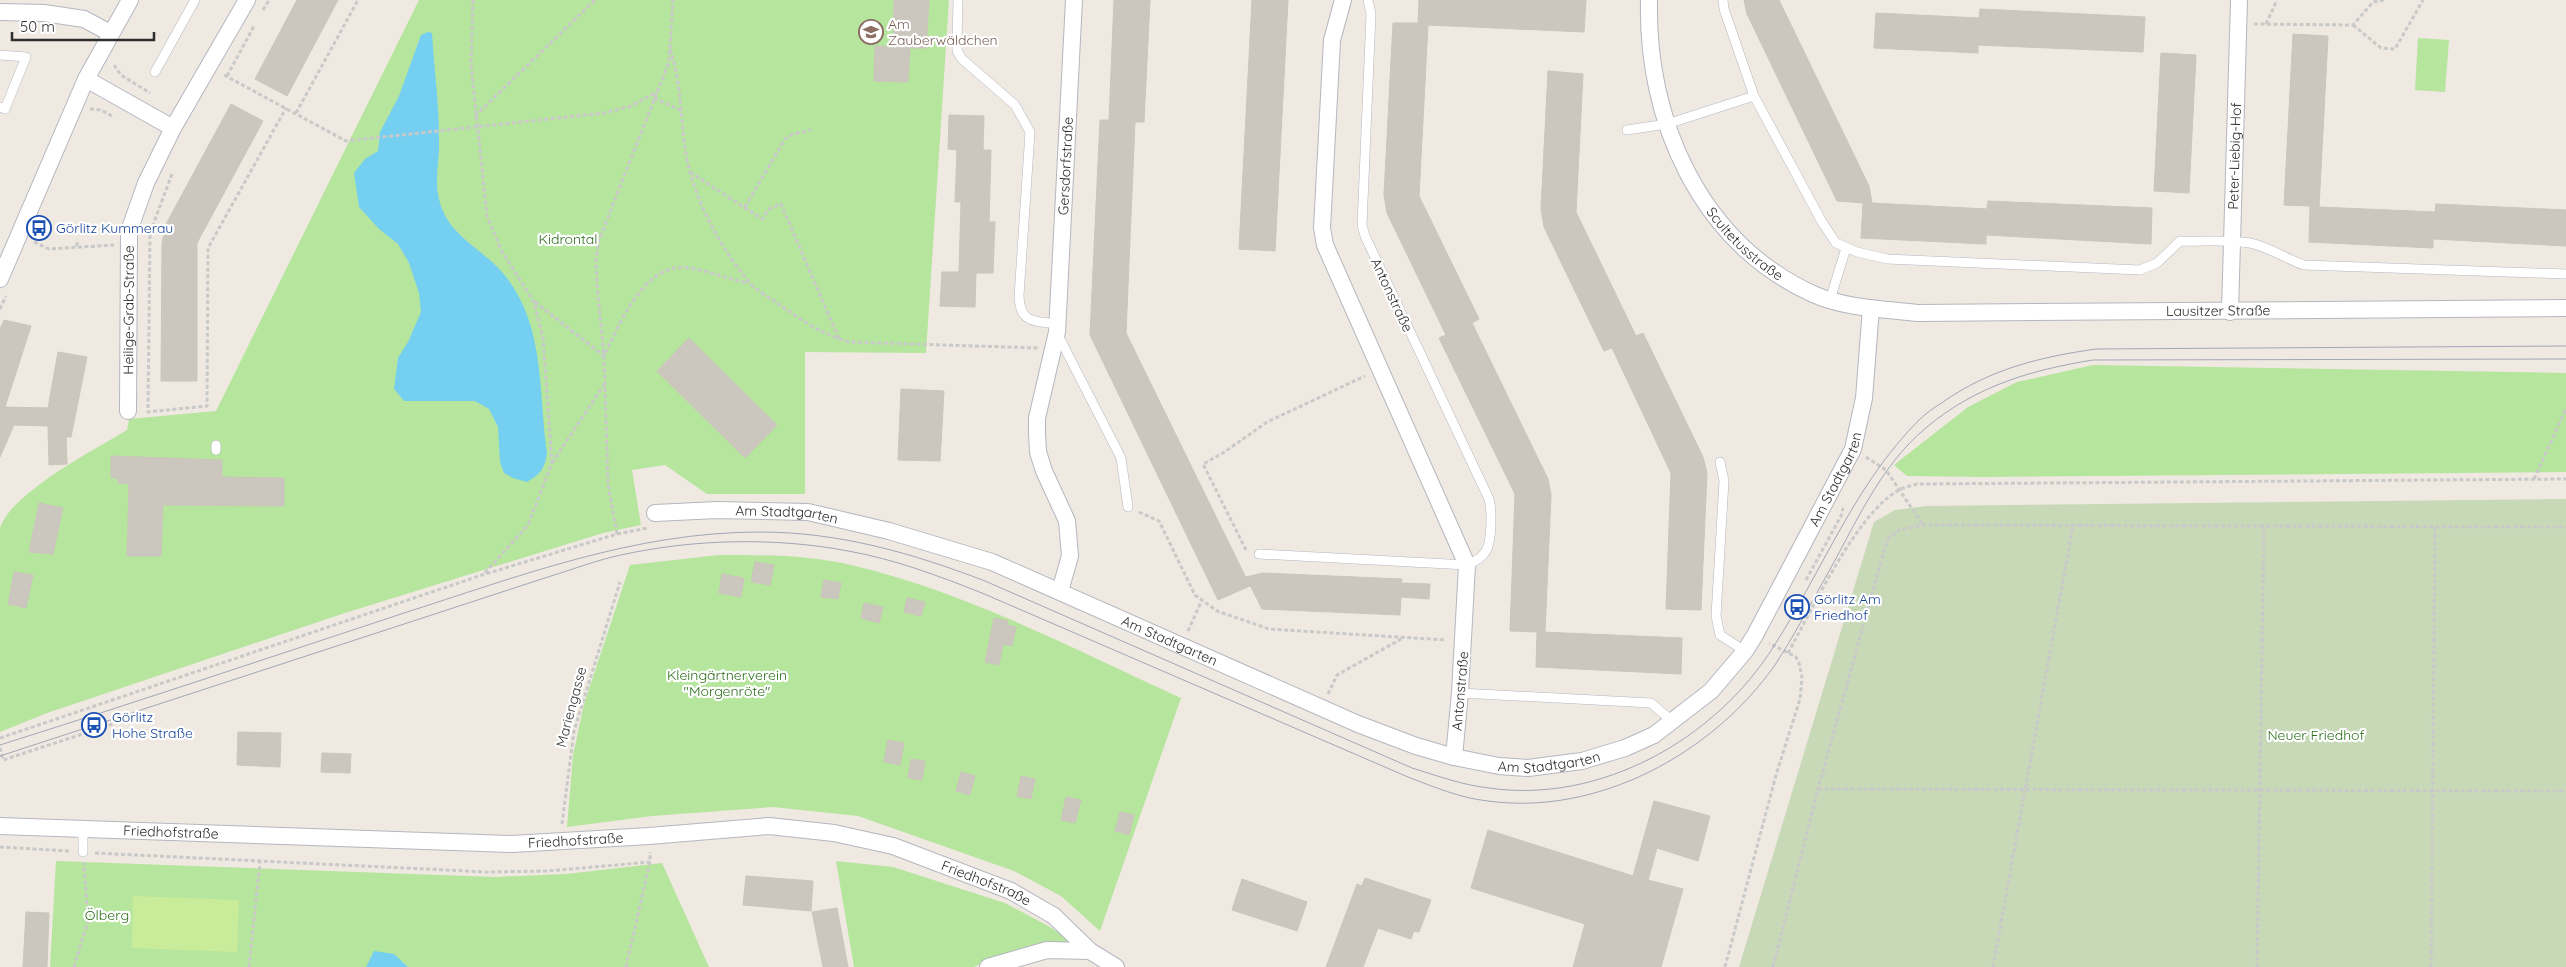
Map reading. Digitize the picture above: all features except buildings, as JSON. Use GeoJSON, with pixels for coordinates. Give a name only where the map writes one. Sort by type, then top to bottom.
{"type":"FeatureCollection","features":[{"type":"Feature","properties":{"kind":"street"},"geometry":{"type":"LineString","coordinates":[[0,279],[86,79],[130,0]]}},
{"type":"Feature","properties":{"kind":"street","name":"Heilige-Grab-Straße"},"geometry":{"type":"LineString","coordinates":[[128,411],[129,231],[146,183],[173,128],[246,0]]}},
{"type":"Feature","properties":{"kind":"street","name":"Gersdorfstraße"},"geometry":{"type":"LineString","coordinates":[[1060,591],[1070,556],[1066,521],[1044,471],[1038,452],[1036,433],[1037,418],[1056,335],[1074,0]]}},
{"type":"Feature","properties":{"kind":"street","name":"Antonstraße"},"geometry":{"type":"LineString","coordinates":[[1343,0],[1332,40],[1322,228],[1325,245],[1467,565],[1464,641],[1454,757]]}},
{"type":"Feature","properties":{"kind":"street","name":"Scultetusstraße"},"geometry":{"type":"LineString","coordinates":[[1649,0],[1653,54],[1667,124],[1677,154],[1690,180],[1721,225],[1740,245],[1775,271],[1812,293],[1830,300],[1871,308]]}},
{"type":"Feature","properties":{"kind":"street","name":"Peter-Liebig-Hof"},"geometry":{"type":"LineString","coordinates":[[2230,312],[2239,0]]}},
{"type":"Feature","properties":{"kind":"street"},"geometry":{"type":"LineString","coordinates":[[0,12],[44,13],[84,20],[110,33]]}},
{"type":"Feature","properties":{"kind":"street"},"geometry":{"type":"LineString","coordinates":[[86,79],[173,128]]}},
{"type":"Feature","properties":{"kind":"street","name":"Lausitzer Straße"},"geometry":{"type":"LineString","coordinates":[[1871,308],[1917,313],[2566,308]]}},
{"type":"Feature","properties":{"kind":"street","name":"Am Stadtgarten"},"geometry":{"type":"LineString","coordinates":[[655,513],[717,510],[808,512],[889,531],[992,562],[1322,708],[1416,746],[1454,757],[1499,766],[1528,768],[1570,763],[1626,748],[1654,735],[1712,691],[1745,651],[1853,449],[1864,398],[1871,308]]}},
{"type":"Feature","properties":{"kind":"street","name":"Friedhofstraße"},"geometry":{"type":"LineString","coordinates":[[0,826],[466,843],[562,842],[769,826],[834,833],[893,846],[1011,891],[1054,916],[1090,951],[1116,967]]}},
{"type":"Feature","properties":{"kind":"street"},"geometry":{"type":"LineString","coordinates":[[988,967],[1047,950],[1090,951]]}},
{"type":"Feature","properties":{"kind":"lane"},"geometry":{"type":"LineString","coordinates":[[155,72],[195,0]]}},
{"type":"Feature","properties":{"kind":"lane"},"geometry":{"type":"LineString","coordinates":[[958,0],[957,51],[962,59],[1015,105],[1030,132],[1019,296],[1020,311],[1025,318],[1056,335]]}},
{"type":"Feature","properties":{"kind":"lane","name":"Antonstraße"},"geometry":{"type":"LineString","coordinates":[[1368,0],[1371,14],[1362,225],[1369,245],[1490,499],[1491,510],[1486,551],[1477,560],[1467,565]]}},
{"type":"Feature","properties":{"kind":"lane"},"geometry":{"type":"LineString","coordinates":[[1723,0],[1724,9],[1754,96],[1822,222],[1836,243],[1846,248],[1887,259],[2140,270],[2157,263],[2180,241],[2231,242],[2250,243],[2269,249],[2287,259],[2304,265],[2566,274]]}},
{"type":"Feature","properties":{"kind":"lane"},"geometry":{"type":"LineString","coordinates":[[0,55],[26,57],[5,109],[0,107]]}},
{"type":"Feature","properties":{"kind":"lane"},"geometry":{"type":"LineString","coordinates":[[1627,130],[1667,124],[1754,96]]}},
{"type":"Feature","properties":{"kind":"lane"},"geometry":{"type":"LineString","coordinates":[[1830,300],[1846,248]]}},
{"type":"Feature","properties":{"kind":"lane","name":"Gersdorfstraße"},"geometry":{"type":"LineString","coordinates":[[1056,335],[1121,458],[1128,507]]}},
{"type":"Feature","properties":{"kind":"lane"},"geometry":{"type":"LineString","coordinates":[[1720,462],[1724,481],[1716,616],[1720,636],[1745,651]]}},
{"type":"Feature","properties":{"kind":"lane"},"geometry":{"type":"LineString","coordinates":[[1259,554],[1467,565]]}},
{"type":"Feature","properties":{"kind":"lane"},"geometry":{"type":"LineString","coordinates":[[1460,693],[1651,703],[1672,721]]}},
{"type":"Feature","properties":{"kind":"lane"},"geometry":{"type":"LineString","coordinates":[[83,828],[83,852]]}},
{"type":"Feature","properties":{"kind":"path"},"geometry":{"type":"LineString","coordinates":[[260,17],[269,0]]}},
{"type":"Feature","properties":{"kind":"path"},"geometry":{"type":"LineString","coordinates":[[296,112],[358,0]]}},
{"type":"Feature","properties":{"kind":"path"},"geometry":{"type":"LineString","coordinates":[[473,0],[471,64],[475,117],[487,216],[501,250],[534,302],[543,338],[552,463]]}},
{"type":"Feature","properties":{"kind":"path"},"geometry":{"type":"LineString","coordinates":[[475,117],[595,0]]}},
{"type":"Feature","properties":{"kind":"path"},"geometry":{"type":"LineString","coordinates":[[617,534],[608,484],[604,356],[596,260],[599,240],[669,62],[673,0]]}},
{"type":"Feature","properties":{"kind":"path"},"geometry":{"type":"LineString","coordinates":[[2266,24],[2277,0]]}},
{"type":"Feature","properties":{"kind":"path"},"geometry":{"type":"LineString","coordinates":[[2353,25],[2373,2],[2384,0]]}},
{"type":"Feature","properties":{"kind":"path"},"geometry":{"type":"LineString","coordinates":[[2238,24],[2353,25],[2380,48],[2395,49],[2422,0]]}},
{"type":"Feature","properties":{"kind":"path"},"geometry":{"type":"LineString","coordinates":[[227,76],[255,25]]}},
{"type":"Feature","properties":{"kind":"path"},"geometry":{"type":"LineString","coordinates":[[670,49],[682,111],[690,171],[700,200],[716,233],[750,284]]}},
{"type":"Feature","properties":{"kind":"path"},"geometry":{"type":"LineString","coordinates":[[209,67],[296,112],[346,141],[622,109],[658,91]]}},
{"type":"Feature","properties":{"kind":"path"},"geometry":{"type":"LineString","coordinates":[[654,98],[682,111]]}},
{"type":"Feature","properties":{"kind":"path"},"geometry":{"type":"LineString","coordinates":[[150,233],[148,412],[207,406],[208,248],[286,108]]}},
{"type":"Feature","properties":{"kind":"path"},"geometry":{"type":"LineString","coordinates":[[87,110],[97,109],[116,118]]}},
{"type":"Feature","properties":{"kind":"path"},"geometry":{"type":"LineString","coordinates":[[745,207],[785,139],[793,134],[810,130]]}},
{"type":"Feature","properties":{"kind":"path"},"geometry":{"type":"LineString","coordinates":[[690,171],[762,219],[769,209],[781,204],[839,339]]}},
{"type":"Feature","properties":{"kind":"path"},"geometry":{"type":"LineString","coordinates":[[76,246],[79,240]]}},
{"type":"Feature","properties":{"kind":"path"},"geometry":{"type":"LineString","coordinates":[[31,241],[49,249],[76,246],[130,245]]}},
{"type":"Feature","properties":{"kind":"path"},"geometry":{"type":"LineString","coordinates":[[604,356],[631,302],[657,277],[673,268],[695,270],[750,284],[809,325],[849,342],[1056,335]]}},
{"type":"Feature","properties":{"kind":"path"},"geometry":{"type":"LineString","coordinates":[[534,302],[604,356]]}},
{"type":"Feature","properties":{"kind":"path"},"geometry":{"type":"LineString","coordinates":[[1259,554],[1247,553],[1203,464],[1224,453],[1266,422],[1381,368]]}},
{"type":"Feature","properties":{"kind":"path"},"geometry":{"type":"LineString","coordinates":[[482,575],[528,525],[552,463],[604,384]]}},
{"type":"Feature","properties":{"kind":"path"},"geometry":{"type":"LineString","coordinates":[[2534,479],[2566,409]]}},
{"type":"Feature","properties":{"kind":"path"},"geometry":{"type":"LineString","coordinates":[[1853,449],[1886,470],[1923,525]]}},
{"type":"Feature","properties":{"kind":"path"},"geometry":{"type":"LineString","coordinates":[[1725,967],[1776,775],[1800,699],[1802,678],[1800,663],[1796,657],[1788,653],[1858,529],[1883,501],[1899,489],[1917,484],[2566,478]]}},
{"type":"Feature","properties":{"kind":"path"},"geometry":{"type":"LineString","coordinates":[[1128,507],[1159,521],[1195,595],[1217,611],[1269,629],[1464,641]]}},
{"type":"Feature","properties":{"kind":"path"},"geometry":{"type":"LineString","coordinates":[[0,738],[482,575],[617,534],[655,527],[655,513]]}},
{"type":"Feature","properties":{"kind":"path"},"geometry":{"type":"LineString","coordinates":[[1773,967],[1818,788],[1887,540],[1898,530],[1923,525],[2566,527]]}},
{"type":"Feature","properties":{"kind":"path"},"geometry":{"type":"LineString","coordinates":[[1993,967],[2073,525]]}},
{"type":"Feature","properties":{"kind":"path"},"geometry":{"type":"LineString","coordinates":[[2257,967],[2264,526]]}},
{"type":"Feature","properties":{"kind":"path"},"geometry":{"type":"LineString","coordinates":[[2431,967],[2435,526]]}},
{"type":"Feature","properties":{"kind":"path","name":"Mariengasse"},"geometry":{"type":"LineString","coordinates":[[562,842],[566,782],[574,731],[620,582]]}},
{"type":"Feature","properties":{"kind":"path"},"geometry":{"type":"LineString","coordinates":[[1182,646],[1202,600]]}},
{"type":"Feature","properties":{"kind":"path"},"geometry":{"type":"LineString","coordinates":[[1322,708],[1336,675],[1404,637]]}},
{"type":"Feature","properties":{"kind":"path"},"geometry":{"type":"LineString","coordinates":[[0,748],[3,760],[113,724]]}},
{"type":"Feature","properties":{"kind":"path"},"geometry":{"type":"LineString","coordinates":[[1818,788],[2566,791]]}},
{"type":"Feature","properties":{"kind":"path"},"geometry":{"type":"LineString","coordinates":[[626,967],[650,862],[649,836]]}},
{"type":"Feature","properties":{"kind":"path"},"geometry":{"type":"LineString","coordinates":[[0,847],[260,862],[487,872],[548,871],[650,862]]}},
{"type":"Feature","properties":{"kind":"path"},"geometry":{"type":"LineString","coordinates":[[74,967],[88,921],[83,852]]}},
{"type":"Feature","properties":{"kind":"path"},"geometry":{"type":"LineString","coordinates":[[249,967],[260,862]]}},
{"type":"Feature","properties":{"kind":"green space","name":"Kidrontal"},"geometry":{"type":"Polygon","coordinates":[[[419,0],[949,0],[926,353],[805,352],[805,494],[707,494],[665,465],[632,470],[641,525],[603,533],[345,613],[47,713],[0,732],[0,528],[7,515],[36,487],[55,473],[127,430],[129,419],[216,411],[419,0]]]}},
{"type":"Feature","properties":{"kind":"green space"},"geometry":{"type":"Polygon","coordinates":[[[2418,38],[2449,40],[2445,92],[2415,90],[2418,38]]]}},
{"type":"Feature","properties":{"kind":"green space"},"geometry":{"type":"Polygon","coordinates":[[[2093,365],[2566,373],[2566,472],[1983,477],[1907,476],[1894,465],[1968,407],[2017,382],[2093,365]]]}},
{"type":"Feature","properties":{"kind":"green space","name":"Neuer Friedhof"},"geometry":{"type":"Polygon","coordinates":[[[2566,499],[2566,967],[1739,967],[1874,522],[1895,510],[1927,506],[2566,499]]]}},
{"type":"Feature","properties":{"kind":"green space","name":"Kleingärtnerverein \"Morgenröte\""},"geometry":{"type":"Polygon","coordinates":[[[719,555],[802,557],[851,565],[894,576],[936,590],[1019,623],[1181,698],[1100,931],[1061,896],[1014,871],[858,816],[773,807],[652,816],[567,827],[573,755],[584,704],[630,565],[719,555]]]}},
{"type":"Feature","properties":{"kind":"green space","name":"Ölberg"},"geometry":{"type":"Polygon","coordinates":[[[56,861],[495,877],[566,874],[662,863],[709,967],[50,967],[56,861]]]}},
{"type":"Feature","properties":{"kind":"green space"},"geometry":{"type":"Polygon","coordinates":[[[836,861],[893,867],[1005,903],[1050,927],[1080,947],[1004,955],[974,967],[854,967],[836,861]]]}},
{"type":"Feature","properties":{"kind":"green space"},"geometry":{"type":"Polygon","coordinates":[[[133,896],[239,900],[237,952],[132,948],[133,896]]]}},
{"type":"Feature","properties":{"kind":"water"},"geometry":{"type":"Polygon","coordinates":[[[428,32],[432,33],[439,126],[437,184],[443,211],[449,222],[465,240],[502,272],[516,292],[526,313],[533,335],[538,358],[547,453],[542,470],[527,482],[504,473],[500,462],[498,427],[489,409],[475,401],[404,401],[394,389],[398,358],[408,342],[421,312],[419,293],[409,263],[398,244],[379,229],[359,207],[354,173],[365,159],[378,151],[380,132],[399,96],[421,35],[428,32]]]}},
{"type":"Feature","properties":{"kind":"water"},"geometry":{"type":"Polygon","coordinates":[[[374,951],[394,954],[408,967],[366,967],[374,951]]]}},
{"type":"Feature","properties":{"kind":"tram line"},"geometry":{"type":"LineString","coordinates":[[0,745],[534,571],[622,548],[667,539],[713,534],[760,532],[789,533],[847,540],[903,553],[958,571],[985,581],[1412,768],[1469,785],[1489,788],[1531,790],[1572,786],[1612,775],[1651,758],[1687,736],[1720,710],[1749,680],[1774,646],[1840,529],[1876,472],[1896,445],[1919,420],[1937,406],[1979,381],[1997,373],[2055,356],[2096,349],[2566,346]]}},
{"type":"Feature","properties":{"kind":"tram line"},"geometry":{"type":"LineString","coordinates":[[0,756],[603,559],[648,550],[705,543],[763,542],[820,546],[865,554],[949,580],[1447,792],[1488,801],[1529,803],[1570,799],[1611,788],[1649,772],[1686,751],[1719,726],[1749,697],[1782,655],[1869,499],[1895,460],[1927,427],[1946,413],[1985,390],[2026,375],[2093,360],[2566,359]]}},
{"type":"Feature","properties":{"kind":"place","name":"Am Zauberwäldchen"},"geometry":{"type":"Point","coordinates":[871,32]}},
{"type":"Feature","properties":{"kind":"place","name":"Görlitz Kummerau"},"geometry":{"type":"Point","coordinates":[39,228]}},
{"type":"Feature","properties":{"kind":"place","name":"Görlitz Am Friedhof"},"geometry":{"type":"Point","coordinates":[1797,607]}},
{"type":"Feature","properties":{"kind":"place","name":"Görlitz Hohe Straße"},"geometry":{"type":"Point","coordinates":[94,725]}}]}
